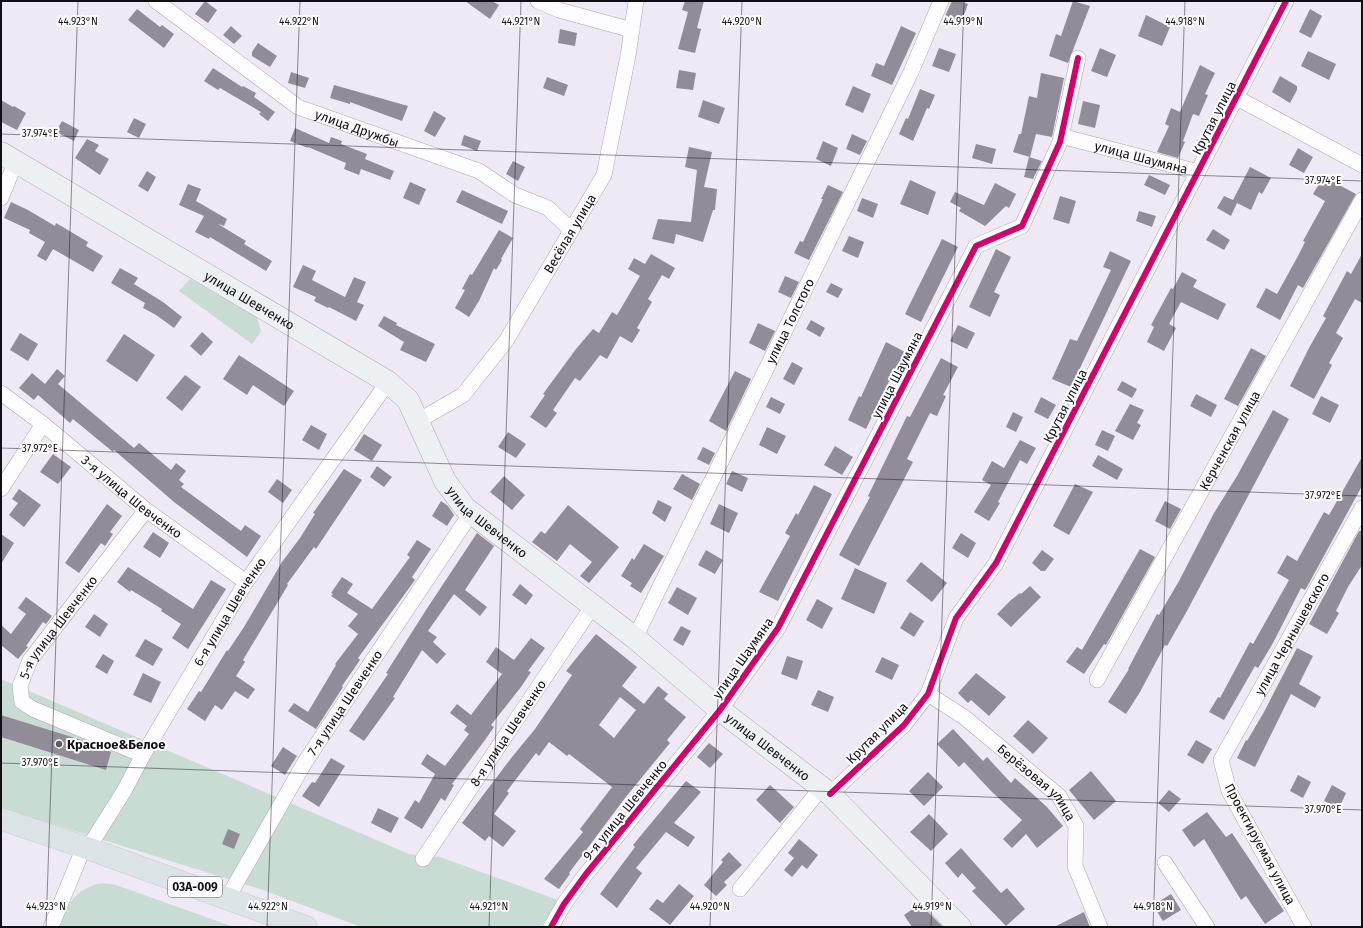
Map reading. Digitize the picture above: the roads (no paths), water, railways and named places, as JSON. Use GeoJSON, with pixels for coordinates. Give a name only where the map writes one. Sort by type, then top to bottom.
{"type":"FeatureCollection","features":[{"type":"Feature","properties":{"kind":"main road","name":"улица Шевченко"},"geometry":{"type":"LineString","coordinates":[[8,157],[388,382],[408,400],[445,481],[465,508],[592,607],[635,638],[720,710],[826,791],[960,927]]}},
{"type":"Feature","properties":{"kind":"main road","name":"03А-009"},"geometry":{"type":"LineString","coordinates":[[1,820],[84,847],[306,927]]}},
{"type":"Feature","properties":{"kind":"street","name":"улица Дружбы"},"geometry":{"type":"LineString","coordinates":[[156,1],[298,106],[479,170],[515,195],[548,208],[571,230]]}},
{"type":"Feature","properties":{"kind":"street"},"geometry":{"type":"LineString","coordinates":[[538,1],[559,10],[632,30]]}},
{"type":"Feature","properties":{"kind":"street","name":"Весёлая улица"},"geometry":{"type":"LineString","coordinates":[[418,421],[463,395],[506,341],[604,175],[632,30],[636,1]]}},
{"type":"Feature","properties":{"kind":"street","name":"улица Толстого"},"geometry":{"type":"LineString","coordinates":[[635,638],[910,72],[941,1]]}},
{"type":"Feature","properties":{"kind":"street","name":"Крутая улица"},"geometry":{"type":"LineString","coordinates":[[740,889],[826,791],[904,725],[928,694],[956,618],[996,563],[1286,1]]}},
{"type":"Feature","properties":{"kind":"street","name":"улица Шаумяна"},"geometry":{"type":"LineString","coordinates":[[720,710],[778,628],[976,246],[1022,226],[1062,136],[1078,58]]}},
{"type":"Feature","properties":{"kind":"street"},"geometry":{"type":"LineString","coordinates":[[1237,98],[1362,165]]}},
{"type":"Feature","properties":{"kind":"street","name":"улица Шаумяна"},"geometry":{"type":"LineString","coordinates":[[1062,136],[1198,172]]}},
{"type":"Feature","properties":{"kind":"street"},"geometry":{"type":"LineString","coordinates":[[1,198],[8,157]]}},
{"type":"Feature","properties":{"kind":"street","name":"Керченская улица"},"geometry":{"type":"LineString","coordinates":[[1097,680],[1362,200]]}},
{"type":"Feature","properties":{"kind":"street","name":"6-я улица Шевченко"},"geometry":{"type":"LineString","coordinates":[[84,847],[90,845],[124,791],[143,755],[246,582],[388,382]]}},
{"type":"Feature","properties":{"kind":"street","name":"3-я улица Шевченко"},"geometry":{"type":"LineString","coordinates":[[1,393],[43,424],[146,510],[246,582]]}},
{"type":"Feature","properties":{"kind":"street"},"geometry":{"type":"LineString","coordinates":[[1,488],[43,424]]}},
{"type":"Feature","properties":{"kind":"street","name":"улица Чернышевского"},"geometry":{"type":"LineString","coordinates":[[1220,760],[1362,508]]}},
{"type":"Feature","properties":{"kind":"street","name":"5-я улица Шевченко"},"geometry":{"type":"LineString","coordinates":[[143,755],[33,709],[22,702],[20,686],[30,660],[146,510]]}},
{"type":"Feature","properties":{"kind":"street","name":"7-я улица Шевченко"},"geometry":{"type":"LineString","coordinates":[[227,899],[305,762],[472,513]]}},
{"type":"Feature","properties":{"kind":"street","name":"8-я улица Шевченко"},"geometry":{"type":"LineString","coordinates":[[423,859],[592,607]]}},
{"type":"Feature","properties":{"kind":"street","name":"Берёзовая улица"},"geometry":{"type":"LineString","coordinates":[[928,694],[964,717],[1059,796],[1076,826],[1075,866],[1100,927]]}},
{"type":"Feature","properties":{"kind":"street","name":"9-я улица Шевченко"},"geometry":{"type":"LineString","coordinates":[[552,927],[564,904],[586,874],[720,710]]}},
{"type":"Feature","properties":{"kind":"street","name":"Проектируемая улица"},"geometry":{"type":"LineString","coordinates":[[1220,760],[1229,791],[1304,927]]}},
{"type":"Feature","properties":{"kind":"street"},"geometry":{"type":"LineString","coordinates":[[51,927],[84,847]]}},
{"type":"Feature","properties":{"kind":"street"},"geometry":{"type":"LineString","coordinates":[[1165,863],[1206,927]]}},
{"type":"Feature","properties":{"kind":"place","name":"Красное&Белое"},"geometry":{"type":"Point","coordinates":[59,744]}}]}
